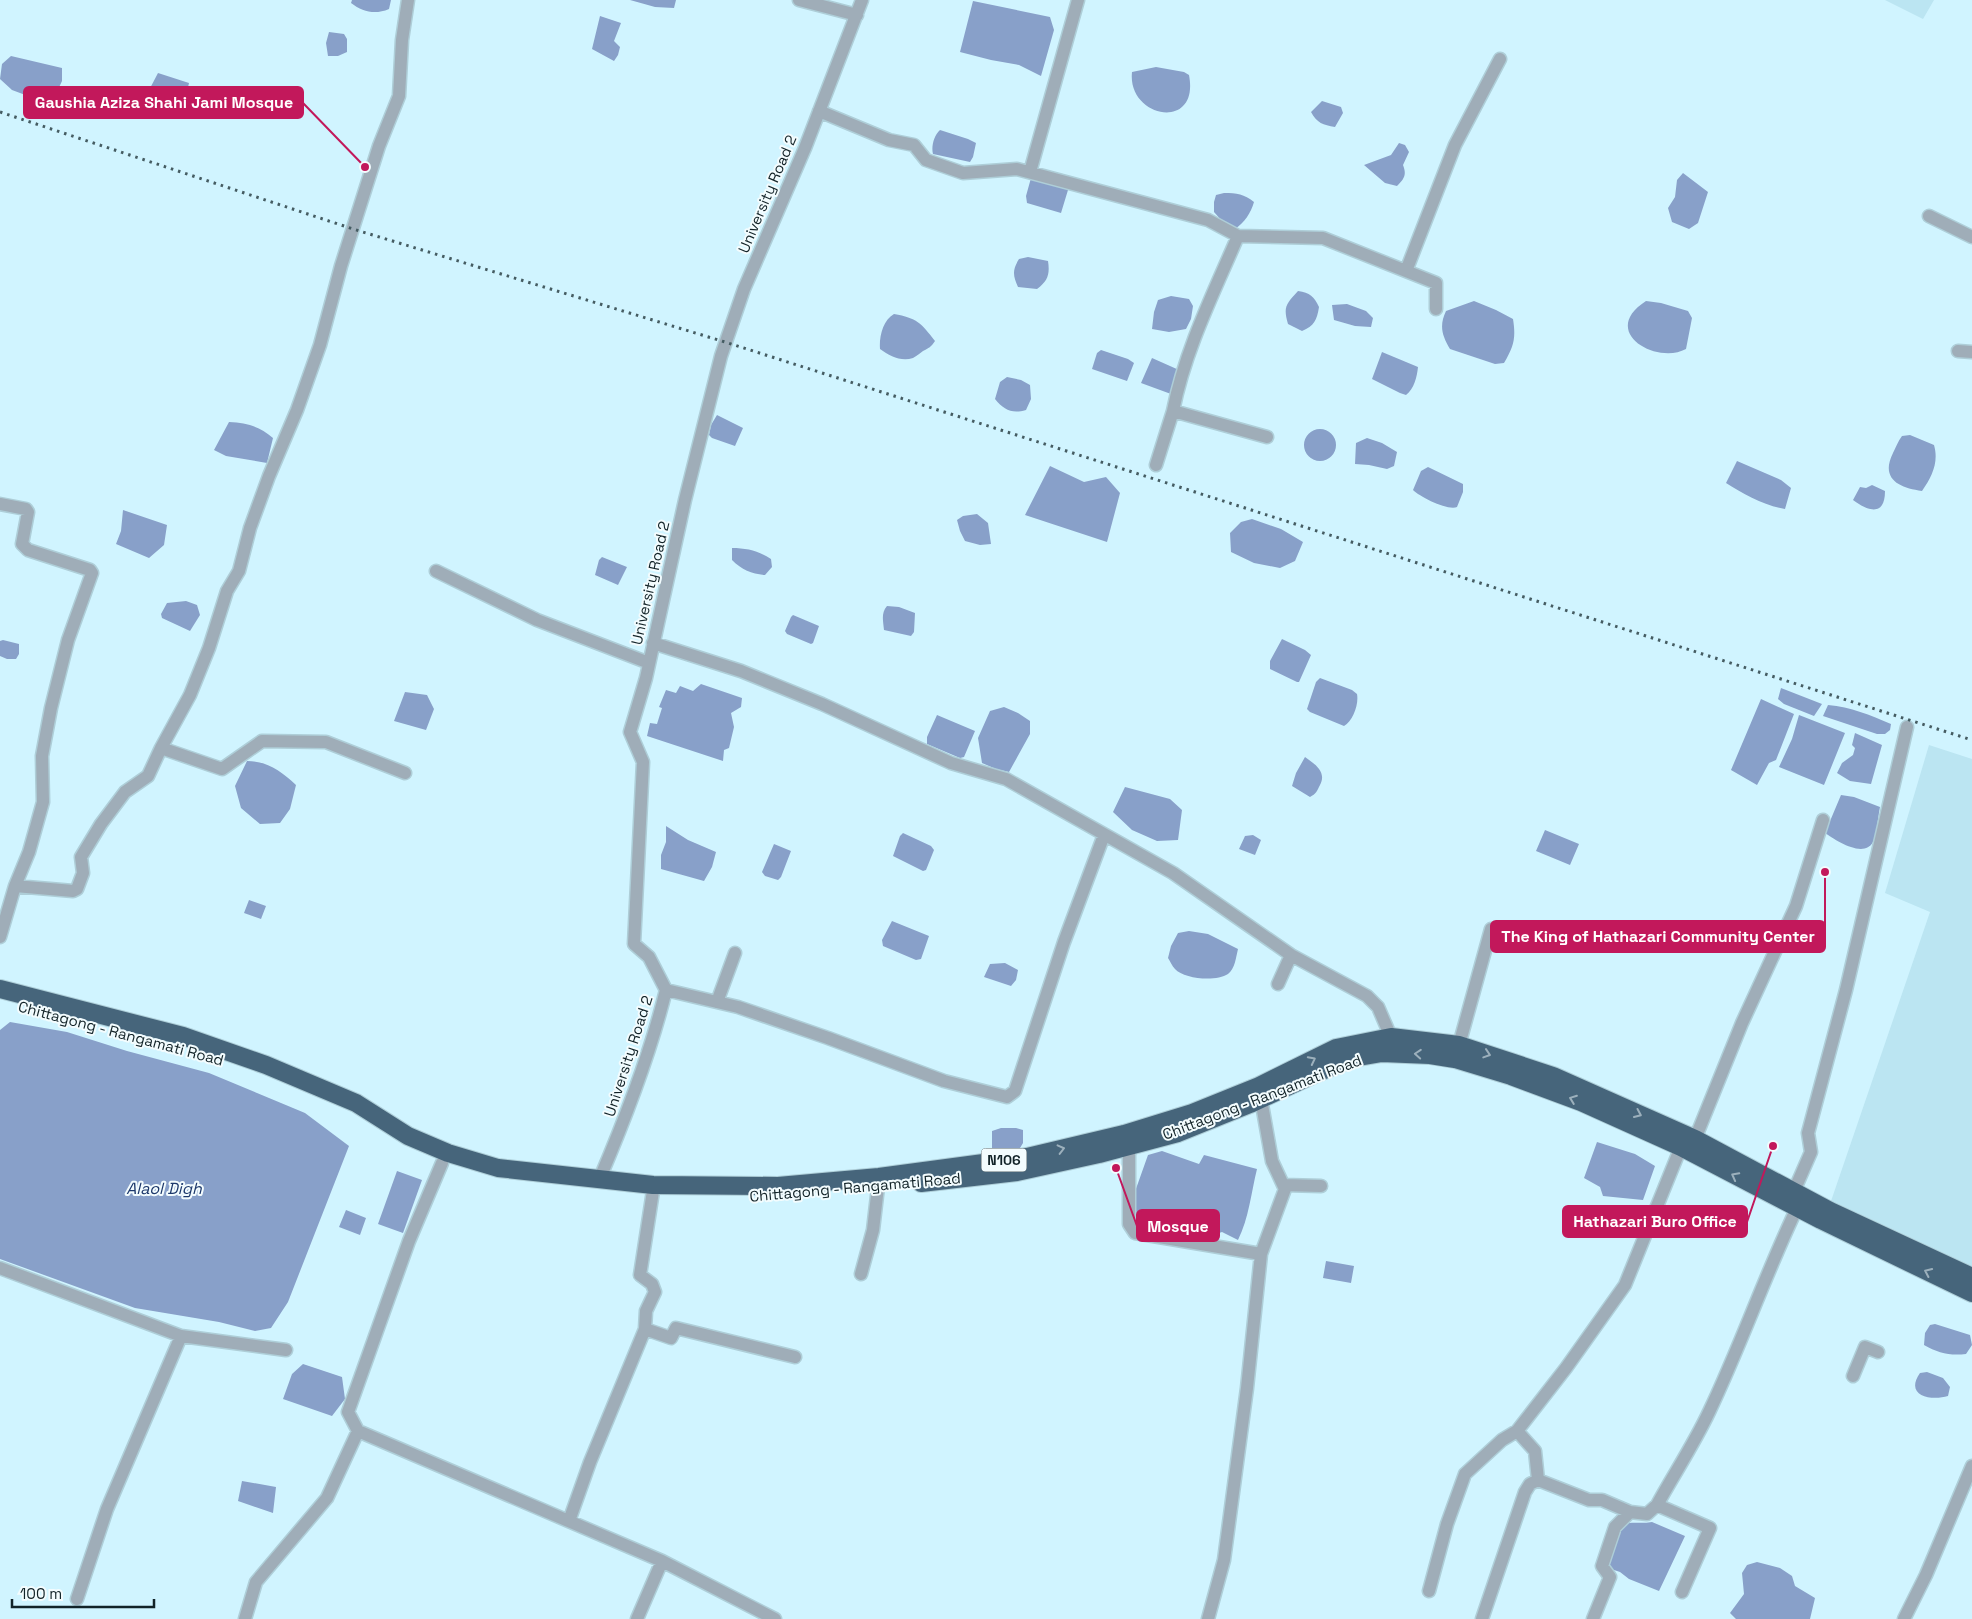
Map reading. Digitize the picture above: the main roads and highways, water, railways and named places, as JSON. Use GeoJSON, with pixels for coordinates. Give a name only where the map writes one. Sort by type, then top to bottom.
{"type":"FeatureCollection","features":[{"type":"Feature","properties":{"kind":"highway","name":"Chittagong - Rangamati Road"},"geometry":{"type":"LineString","coordinates":[[0,989],[183,1036],[266,1064],[356,1103],[408,1136],[448,1153],[498,1168],[653,1185],[778,1186],[879,1177],[1027,1157],[1124,1134],[1192,1113],[1259,1086],[1336,1048],[1391,1037],[1459,1045],[1553,1076],[1688,1143],[1972,1293]]}},
{"type":"Feature","properties":{"kind":"highway","name":"Chittagong - Rangamati Road"},"geometry":{"type":"LineString","coordinates":[[0,1001],[165,1041],[242,1065],[332,1104],[358,1117],[390,1139],[442,1163],[501,1178],[717,1197],[757,1197],[878,1187],[1017,1172],[1178,1133],[1261,1099],[1317,1072],[1353,1058],[1382,1053],[1430,1055],[1455,1059],[1511,1076],[1688,1143]]}},
{"type":"Feature","properties":{"kind":"highway","name":"Chittagong - Rangamati Road"},"geometry":{"type":"LineString","coordinates":[[1796,1200],[1873,1232],[1972,1277]]}},
{"type":"Feature","properties":{"kind":"water"},"geometry":{"type":"Polygon","coordinates":[[[352,0],[391,0],[389,9],[374,12],[356,6],[351,3],[352,0]]]}},
{"type":"Feature","properties":{"kind":"water"},"geometry":{"type":"Polygon","coordinates":[[[630,0],[676,0],[674,8],[655,7],[630,0]]]}},
{"type":"Feature","properties":{"kind":"water"},"geometry":{"type":"Polygon","coordinates":[[[973,1],[1050,17],[1054,30],[1041,76],[1019,65],[960,52],[973,1]]]}},
{"type":"Feature","properties":{"kind":"water"},"geometry":{"type":"Polygon","coordinates":[[[600,16],[621,23],[614,41],[620,47],[614,61],[592,49],[600,16]]]}},
{"type":"Feature","properties":{"kind":"water"},"geometry":{"type":"Polygon","coordinates":[[[329,32],[344,34],[347,39],[347,52],[338,56],[328,56],[326,43],[329,32]]]}},
{"type":"Feature","properties":{"kind":"water"},"geometry":{"type":"Polygon","coordinates":[[[11,56],[62,68],[62,81],[54,98],[44,102],[12,90],[0,79],[2,64],[11,56]]]}},
{"type":"Feature","properties":{"kind":"water"},"geometry":{"type":"Polygon","coordinates":[[[1156,67],[1184,72],[1189,75],[1190,93],[1184,105],[1174,111],[1163,112],[1151,108],[1140,100],[1133,88],[1132,72],[1156,67]]]}},
{"type":"Feature","properties":{"kind":"water"},"geometry":{"type":"Polygon","coordinates":[[[158,73],[189,83],[182,113],[172,116],[161,112],[158,103],[147,94],[158,73]]]}},
{"type":"Feature","properties":{"kind":"water"},"geometry":{"type":"Polygon","coordinates":[[[1322,101],[1341,107],[1343,113],[1335,127],[1321,123],[1311,112],[1322,101]]]}},
{"type":"Feature","properties":{"kind":"water"},"geometry":{"type":"Polygon","coordinates":[[[940,130],[976,143],[970,162],[933,154],[934,141],[940,130]]]}},
{"type":"Feature","properties":{"kind":"water"},"geometry":{"type":"Polygon","coordinates":[[[1399,143],[1405,145],[1409,152],[1403,165],[1404,177],[1397,186],[1385,183],[1364,165],[1391,155],[1399,143]]]}},
{"type":"Feature","properties":{"kind":"water"},"geometry":{"type":"Polygon","coordinates":[[[1683,173],[1708,192],[1698,223],[1689,229],[1672,222],[1668,208],[1675,197],[1677,180],[1683,173]]]}},
{"type":"Feature","properties":{"kind":"water"},"geometry":{"type":"Polygon","coordinates":[[[1031,178],[1066,187],[1068,190],[1061,213],[1027,203],[1026,196],[1031,178]]]}},
{"type":"Feature","properties":{"kind":"water"},"geometry":{"type":"Polygon","coordinates":[[[1224,193],[1240,194],[1254,202],[1247,217],[1235,229],[1222,221],[1214,212],[1216,195],[1224,193]]]}},
{"type":"Feature","properties":{"kind":"water"},"geometry":{"type":"Polygon","coordinates":[[[1028,257],[1048,261],[1049,270],[1047,277],[1044,283],[1037,289],[1018,287],[1015,280],[1014,270],[1019,259],[1028,257]]]}},
{"type":"Feature","properties":{"kind":"water"},"geometry":{"type":"Polygon","coordinates":[[[1298,291],[1311,296],[1319,307],[1314,322],[1302,331],[1288,324],[1286,313],[1288,303],[1298,291]]]}},
{"type":"Feature","properties":{"kind":"water"},"geometry":{"type":"Polygon","coordinates":[[[1171,296],[1189,299],[1193,306],[1191,319],[1186,329],[1169,332],[1152,329],[1158,300],[1171,296]]]}},
{"type":"Feature","properties":{"kind":"water"},"geometry":{"type":"Polygon","coordinates":[[[1474,301],[1513,319],[1513,342],[1504,363],[1495,364],[1450,349],[1447,344],[1442,326],[1446,311],[1474,301]]]}},
{"type":"Feature","properties":{"kind":"water"},"geometry":{"type":"Polygon","coordinates":[[[1646,301],[1661,303],[1688,311],[1692,318],[1686,349],[1674,353],[1661,353],[1637,343],[1630,334],[1628,324],[1633,313],[1646,301]]]}},
{"type":"Feature","properties":{"kind":"water"},"geometry":{"type":"Polygon","coordinates":[[[1347,304],[1366,311],[1373,318],[1371,327],[1355,326],[1334,320],[1332,305],[1347,304]]]}},
{"type":"Feature","properties":{"kind":"water"},"geometry":{"type":"Polygon","coordinates":[[[894,314],[908,317],[918,322],[935,341],[928,348],[909,359],[896,358],[884,352],[880,349],[881,334],[887,320],[894,314]]]}},
{"type":"Feature","properties":{"kind":"water"},"geometry":{"type":"Polygon","coordinates":[[[1101,350],[1128,359],[1134,363],[1127,381],[1092,369],[1097,353],[1101,350]]]}},
{"type":"Feature","properties":{"kind":"water"},"geometry":{"type":"Polygon","coordinates":[[[1382,352],[1418,367],[1415,382],[1406,395],[1372,379],[1382,352]]]}},
{"type":"Feature","properties":{"kind":"water"},"geometry":{"type":"Polygon","coordinates":[[[1152,358],[1179,370],[1171,394],[1141,383],[1152,358]]]}},
{"type":"Feature","properties":{"kind":"water"},"geometry":{"type":"Polygon","coordinates":[[[1007,377],[1021,380],[1030,385],[1031,399],[1026,410],[1017,412],[1009,410],[995,399],[1000,382],[1007,377]]]}},
{"type":"Feature","properties":{"kind":"water"},"geometry":{"type":"Polygon","coordinates":[[[717,415],[743,428],[735,446],[712,438],[709,435],[711,425],[717,415]]]}},
{"type":"Feature","properties":{"kind":"water"},"geometry":{"type":"Polygon","coordinates":[[[229,422],[252,426],[273,438],[267,463],[226,456],[214,450],[229,422]]]}},
{"type":"Feature","properties":{"kind":"water"},"geometry":{"type":"Polygon","coordinates":[[[1320,429],[1326,430],[1331,434],[1335,439],[1335,451],[1331,456],[1326,460],[1320,461],[1314,460],[1309,456],[1305,451],[1304,445],[1305,439],[1309,434],[1314,430],[1320,429]]]}},
{"type":"Feature","properties":{"kind":"water"},"geometry":{"type":"Polygon","coordinates":[[[1910,435],[1934,445],[1936,457],[1934,469],[1922,491],[1899,485],[1890,476],[1890,462],[1899,440],[1902,436],[1910,435]]]}},
{"type":"Feature","properties":{"kind":"water"},"geometry":{"type":"Polygon","coordinates":[[[1367,438],[1382,443],[1397,452],[1394,466],[1387,469],[1355,464],[1356,443],[1367,438]]]}},
{"type":"Feature","properties":{"kind":"water"},"geometry":{"type":"Polygon","coordinates":[[[1737,461],[1781,480],[1791,488],[1785,509],[1754,499],[1726,483],[1737,461]]]}},
{"type":"Feature","properties":{"kind":"water"},"geometry":{"type":"Polygon","coordinates":[[[1050,466],[1084,482],[1106,477],[1120,493],[1107,542],[1025,515],[1050,466]]]}},
{"type":"Feature","properties":{"kind":"water"},"geometry":{"type":"Polygon","coordinates":[[[1428,467],[1463,484],[1463,492],[1457,507],[1447,507],[1428,500],[1413,490],[1421,471],[1428,467]]]}},
{"type":"Feature","properties":{"kind":"water"},"geometry":{"type":"Polygon","coordinates":[[[1872,485],[1885,491],[1882,505],[1879,508],[1870,509],[1853,500],[1860,487],[1866,488],[1872,485]]]}},
{"type":"Feature","properties":{"kind":"water"},"geometry":{"type":"Polygon","coordinates":[[[123,510],[167,525],[164,545],[149,558],[116,544],[121,531],[123,510]]]}},
{"type":"Feature","properties":{"kind":"water"},"geometry":{"type":"Polygon","coordinates":[[[977,514],[988,523],[991,544],[980,545],[965,541],[960,531],[957,520],[963,516],[977,514]]]}},
{"type":"Feature","properties":{"kind":"water"},"geometry":{"type":"Polygon","coordinates":[[[1252,519],[1281,529],[1303,542],[1295,561],[1280,568],[1254,563],[1231,552],[1230,533],[1241,522],[1252,519]]]}},
{"type":"Feature","properties":{"kind":"water"},"geometry":{"type":"Polygon","coordinates":[[[732,548],[748,549],[762,554],[771,559],[772,567],[765,575],[747,571],[732,560],[732,548]]]}},
{"type":"Feature","properties":{"kind":"water"},"geometry":{"type":"Polygon","coordinates":[[[602,557],[627,567],[618,585],[595,575],[599,560],[602,557]]]}},
{"type":"Feature","properties":{"kind":"water"},"geometry":{"type":"Polygon","coordinates":[[[186,601],[197,605],[200,615],[190,631],[162,618],[161,614],[167,603],[186,601]]]}},
{"type":"Feature","properties":{"kind":"water"},"geometry":{"type":"Polygon","coordinates":[[[887,606],[899,607],[915,613],[914,632],[911,636],[884,630],[883,614],[887,606]]]}},
{"type":"Feature","properties":{"kind":"water"},"geometry":{"type":"Polygon","coordinates":[[[793,615],[819,626],[813,643],[811,644],[787,634],[785,631],[793,615]]]}},
{"type":"Feature","properties":{"kind":"water"},"geometry":{"type":"Polygon","coordinates":[[[1282,639],[1311,655],[1299,682],[1270,669],[1270,661],[1282,639]]]}},
{"type":"Feature","properties":{"kind":"water"},"geometry":{"type":"Polygon","coordinates":[[[0,641],[19,644],[19,654],[16,659],[7,659],[0,656],[0,641]]]}},
{"type":"Feature","properties":{"kind":"water"},"geometry":{"type":"Polygon","coordinates":[[[1320,678],[1352,690],[1357,694],[1355,712],[1344,726],[1307,709],[1316,682],[1320,678]]]}},
{"type":"Feature","properties":{"kind":"water"},"geometry":{"type":"Polygon","coordinates":[[[701,684],[742,698],[741,707],[731,713],[734,727],[729,748],[724,750],[723,761],[647,736],[650,723],[657,724],[662,708],[659,707],[666,690],[676,693],[680,686],[693,691],[701,684]]]}},
{"type":"Feature","properties":{"kind":"water"},"geometry":{"type":"Polygon","coordinates":[[[1781,688],[1822,704],[1814,716],[1784,704],[1778,699],[1781,688]]]}},
{"type":"Feature","properties":{"kind":"water"},"geometry":{"type":"Polygon","coordinates":[[[405,692],[427,695],[434,709],[426,730],[394,721],[405,692]]]}},
{"type":"Feature","properties":{"kind":"water"},"geometry":{"type":"Polygon","coordinates":[[[1761,699],[1794,714],[1776,760],[1769,763],[1757,785],[1731,770],[1761,699]]]}},
{"type":"Feature","properties":{"kind":"water"},"geometry":{"type":"Polygon","coordinates":[[[1828,705],[1853,710],[1891,724],[1890,730],[1885,734],[1877,734],[1823,716],[1828,705]]]}},
{"type":"Feature","properties":{"kind":"water"},"geometry":{"type":"Polygon","coordinates":[[[1004,707],[1030,721],[1030,734],[1009,772],[982,763],[978,738],[990,711],[1004,707]]]}},
{"type":"Feature","properties":{"kind":"water"},"geometry":{"type":"Polygon","coordinates":[[[937,715],[975,731],[964,757],[960,758],[927,744],[927,737],[937,715]]]}},
{"type":"Feature","properties":{"kind":"water"},"geometry":{"type":"Polygon","coordinates":[[[1799,715],[1845,733],[1824,785],[1779,767],[1792,739],[1799,715]]]}},
{"type":"Feature","properties":{"kind":"water"},"geometry":{"type":"Polygon","coordinates":[[[1855,733],[1882,745],[1871,784],[1850,781],[1837,773],[1842,763],[1853,755],[1855,748],[1852,745],[1855,733]]]}},
{"type":"Feature","properties":{"kind":"water"},"geometry":{"type":"Polygon","coordinates":[[[1305,757],[1319,769],[1322,776],[1317,791],[1310,797],[1292,786],[1296,773],[1305,757]]]}},
{"type":"Feature","properties":{"kind":"water"},"geometry":{"type":"Polygon","coordinates":[[[247,761],[267,765],[285,775],[296,785],[290,809],[280,823],[260,824],[241,808],[235,786],[247,761]]]}},
{"type":"Feature","properties":{"kind":"water"},"geometry":{"type":"Polygon","coordinates":[[[1125,787],[1170,799],[1182,810],[1178,840],[1157,841],[1132,830],[1113,812],[1125,787]]]}},
{"type":"Feature","properties":{"kind":"water"},"geometry":{"type":"Polygon","coordinates":[[[1841,795],[1854,797],[1880,807],[1874,839],[1869,847],[1863,849],[1849,846],[1825,833],[1841,795]]]}},
{"type":"Feature","properties":{"kind":"water"},"geometry":{"type":"Polygon","coordinates":[[[666,826],[688,840],[716,852],[712,867],[704,881],[661,869],[661,855],[666,842],[666,826]]]}},
{"type":"Feature","properties":{"kind":"water"},"geometry":{"type":"Polygon","coordinates":[[[1545,830],[1579,844],[1570,865],[1536,851],[1545,830]]]}},
{"type":"Feature","properties":{"kind":"water"},"geometry":{"type":"Polygon","coordinates":[[[903,833],[931,846],[934,850],[926,870],[923,871],[893,856],[900,836],[903,833]]]}},
{"type":"Feature","properties":{"kind":"water"},"geometry":{"type":"Polygon","coordinates":[[[1253,835],[1261,840],[1255,855],[1239,849],[1245,836],[1253,835]]]}},
{"type":"Feature","properties":{"kind":"water"},"geometry":{"type":"Polygon","coordinates":[[[774,844],[791,851],[781,877],[778,880],[765,876],[762,872],[774,844]]]}},
{"type":"Feature","properties":{"kind":"water"},"geometry":{"type":"Polygon","coordinates":[[[249,900],[266,906],[261,919],[244,913],[249,900]]]}},
{"type":"Feature","properties":{"kind":"water"},"geometry":{"type":"Polygon","coordinates":[[[892,921],[929,936],[921,959],[916,960],[883,946],[882,940],[892,921]]]}},
{"type":"Feature","properties":{"kind":"water"},"geometry":{"type":"Polygon","coordinates":[[[1189,931],[1208,934],[1238,949],[1235,963],[1228,974],[1208,979],[1185,975],[1175,969],[1168,958],[1171,946],[1178,933],[1189,931]]]}},
{"type":"Feature","properties":{"kind":"water"},"geometry":{"type":"Polygon","coordinates":[[[1005,963],[1018,970],[1016,980],[1011,986],[984,977],[990,964],[1005,963]]]}},
{"type":"Feature","properties":{"kind":"water","name":"Alaol Digh"},"geometry":{"type":"Polygon","coordinates":[[[10,1022],[67,1032],[127,1051],[209,1073],[305,1113],[349,1146],[288,1302],[271,1328],[255,1331],[219,1322],[135,1308],[0,1259],[0,1030],[10,1022]]]}},
{"type":"Feature","properties":{"kind":"water"},"geometry":{"type":"Polygon","coordinates":[[[1001,1128],[1023,1130],[1023,1143],[1020,1148],[992,1148],[992,1131],[1001,1128]]]}},
{"type":"Feature","properties":{"kind":"water"},"geometry":{"type":"Polygon","coordinates":[[[1597,1142],[1635,1154],[1655,1166],[1643,1200],[1603,1196],[1600,1187],[1584,1178],[1597,1142]]]}},
{"type":"Feature","properties":{"kind":"water"},"geometry":{"type":"Polygon","coordinates":[[[1162,1151],[1199,1164],[1204,1155],[1257,1169],[1247,1214],[1238,1240],[1222,1232],[1202,1239],[1187,1223],[1137,1229],[1132,1200],[1148,1155],[1162,1151]]]}},
{"type":"Feature","properties":{"kind":"water"},"geometry":{"type":"Polygon","coordinates":[[[397,1171],[422,1180],[403,1233],[378,1224],[397,1171]]]}},
{"type":"Feature","properties":{"kind":"water"},"geometry":{"type":"Polygon","coordinates":[[[346,1210],[366,1218],[360,1235],[339,1227],[346,1210]]]}},
{"type":"Feature","properties":{"kind":"water"},"geometry":{"type":"Polygon","coordinates":[[[1326,1261],[1354,1266],[1351,1283],[1323,1278],[1326,1261]]]}},
{"type":"Feature","properties":{"kind":"water"},"geometry":{"type":"Polygon","coordinates":[[[1935,1324],[1970,1335],[1972,1345],[1966,1354],[1944,1353],[1924,1345],[1925,1333],[1930,1325],[1935,1324]]]}},
{"type":"Feature","properties":{"kind":"water"},"geometry":{"type":"Polygon","coordinates":[[[303,1364],[342,1377],[345,1399],[332,1416],[283,1399],[292,1374],[303,1364]]]}},
{"type":"Feature","properties":{"kind":"water"},"geometry":{"type":"Polygon","coordinates":[[[1927,1372],[1943,1378],[1950,1387],[1948,1396],[1934,1398],[1917,1392],[1915,1387],[1920,1373],[1927,1372]]]}},
{"type":"Feature","properties":{"kind":"water"},"geometry":{"type":"Polygon","coordinates":[[[242,1481],[276,1487],[273,1513],[238,1501],[242,1481]]]}},
{"type":"Feature","properties":{"kind":"water"},"geometry":{"type":"Polygon","coordinates":[[[1652,1522],[1685,1536],[1659,1591],[1608,1568],[1621,1525],[1652,1522]]]}},
{"type":"Feature","properties":{"kind":"water"},"geometry":{"type":"Polygon","coordinates":[[[1757,1562],[1780,1568],[1792,1576],[1795,1586],[1815,1598],[1810,1619],[1736,1619],[1730,1613],[1744,1594],[1742,1573],[1747,1565],[1757,1562]]]}},
{"type":"Feature","properties":{"kind":"railway"},"geometry":{"type":"LineString","coordinates":[[0,112],[353,229],[725,342],[1972,740]]}},
{"type":"Feature","properties":{"kind":"place","name":"Gaushia Aziza Shahi Jami Mosque"},"geometry":{"type":"Point","coordinates":[365,167]}},
{"type":"Feature","properties":{"kind":"place","name":"The King of Hathazari Community Center"},"geometry":{"type":"Point","coordinates":[1825,872]}},
{"type":"Feature","properties":{"kind":"place","name":"Hathazari Buro Office"},"geometry":{"type":"Point","coordinates":[1773,1146]}},
{"type":"Feature","properties":{"kind":"place","name":"Mosque"},"geometry":{"type":"Point","coordinates":[1116,1168]}}]}
